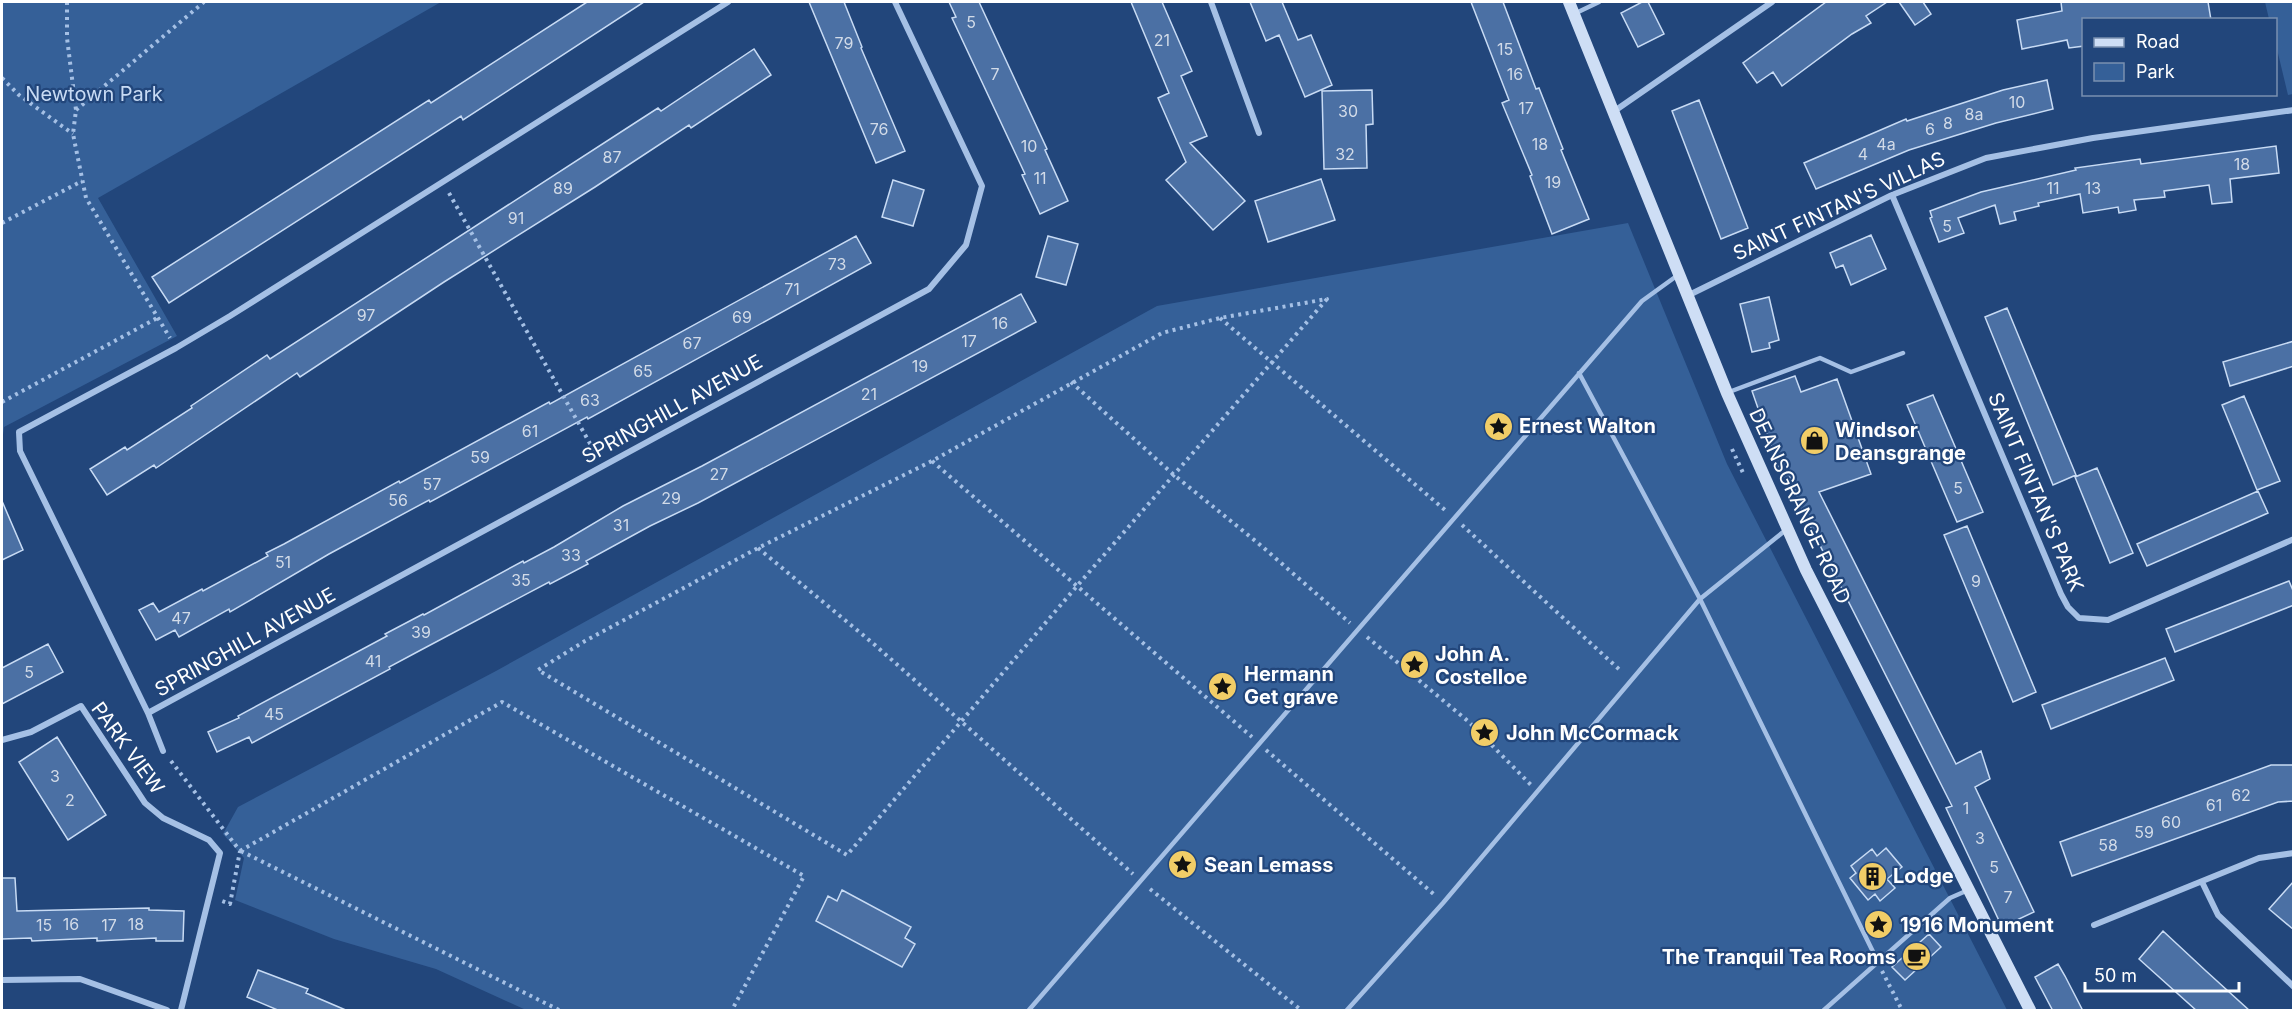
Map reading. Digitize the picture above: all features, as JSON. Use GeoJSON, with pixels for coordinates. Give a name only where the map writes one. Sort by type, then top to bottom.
{"type":"FeatureCollection","features":[{"type":"Feature","properties":{"kind":"main road","name":"DEANSGRANGE ROAD"},"geometry":{"type":"LineString","coordinates":[[1569,2],[1678,275],[1787,529],[2030,1011]]}},
{"type":"Feature","properties":{"kind":"street","name":"SPRINGHILL AVENUE"},"geometry":{"type":"LineString","coordinates":[[163,751],[148,713],[20,451],[19,432],[176,348],[728,2]]}},
{"type":"Feature","properties":{"kind":"street","name":"SPRINGHILL AVENUE"},"geometry":{"type":"LineString","coordinates":[[148,713],[929,289],[966,245],[982,186],[895,2]]}},
{"type":"Feature","properties":{"kind":"street"},"geometry":{"type":"LineString","coordinates":[[1210,2],[1259,133]]}},
{"type":"Feature","properties":{"kind":"street"},"geometry":{"type":"LineString","coordinates":[[1613,112],[1772,2]]}},
{"type":"Feature","properties":{"kind":"street","name":"SAINT FINTAN'S VILLAS"},"geometry":{"type":"LineString","coordinates":[[1687,296],[1892,195],[1986,158],[2093,138],[2294,110]]}},
{"type":"Feature","properties":{"kind":"street","name":"SAINT FINTAN'S PARK"},"geometry":{"type":"LineString","coordinates":[[1892,195],[2061,594],[2068,607],[2079,618],[2108,620],[2294,539]]}},
{"type":"Feature","properties":{"kind":"street","name":"PARK VIEW"},"geometry":{"type":"LineString","coordinates":[[2,740],[32,732],[81,706],[145,802],[163,818],[209,840],[220,853],[181,1011]]}},
{"type":"Feature","properties":{"kind":"street"},"geometry":{"type":"LineString","coordinates":[[2094,925],[2259,858],[2294,853]]}},
{"type":"Feature","properties":{"kind":"street"},"geometry":{"type":"LineString","coordinates":[[2202,882],[2218,915],[2294,987]]}},
{"type":"Feature","properties":{"kind":"street"},"geometry":{"type":"LineString","coordinates":[[2,980],[80,979],[167,1011]]}},
{"type":"Feature","properties":{"kind":"lane"},"geometry":{"type":"LineString","coordinates":[[1574,15],[1599,2]]}},
{"type":"Feature","properties":{"kind":"lane"},"geometry":{"type":"LineString","coordinates":[[1029,1011],[1642,301],[1678,275]]}},
{"type":"Feature","properties":{"kind":"lane"},"geometry":{"type":"LineString","coordinates":[[1727,393],[1820,358],[1851,372],[1903,353]]}},
{"type":"Feature","properties":{"kind":"lane"},"geometry":{"type":"LineString","coordinates":[[1579,373],[1700,599],[1878,962]]}},
{"type":"Feature","properties":{"kind":"lane"},"geometry":{"type":"LineString","coordinates":[[1347,1011],[1443,903],[1700,599],[1787,529]]}},
{"type":"Feature","properties":{"kind":"lane"},"geometry":{"type":"LineString","coordinates":[[1824,1011],[1950,898],[1969,890]]}},
{"type":"Feature","properties":{"kind":"path"},"geometry":{"type":"LineString","coordinates":[[67,2],[68,38],[76,110],[73,134],[86,198],[176,348]]}},
{"type":"Feature","properties":{"kind":"path"},"geometry":{"type":"LineString","coordinates":[[76,110],[204,2]]}},
{"type":"Feature","properties":{"kind":"path"},"geometry":{"type":"LineString","coordinates":[[2,78],[19,95],[73,134]]}},
{"type":"Feature","properties":{"kind":"path"},"geometry":{"type":"LineString","coordinates":[[2,223],[82,181]]}},
{"type":"Feature","properties":{"kind":"path"},"geometry":{"type":"LineString","coordinates":[[443,182],[603,466]]}},
{"type":"Feature","properties":{"kind":"path"},"geometry":{"type":"LineString","coordinates":[[1327,299],[1273,363],[1077,586],[847,855],[538,670],[585,641],[758,548],[932,461],[1162,333],[1220,318],[1327,299]]}},
{"type":"Feature","properties":{"kind":"path"},"geometry":{"type":"LineString","coordinates":[[2,402],[159,317]]}},
{"type":"Feature","properties":{"kind":"path"},"geometry":{"type":"LineString","coordinates":[[1220,318],[1454,518],[1631,681]]}},
{"type":"Feature","properties":{"kind":"path"},"geometry":{"type":"LineString","coordinates":[[1071,382],[1174,475],[1469,722],[1537,790]]}},
{"type":"Feature","properties":{"kind":"path"},"geometry":{"type":"LineString","coordinates":[[932,461],[1443,903]]}},
{"type":"Feature","properties":{"kind":"path"},"geometry":{"type":"LineString","coordinates":[[758,548],[875,645],[1141,881],[1301,1011]]}},
{"type":"Feature","properties":{"kind":"path"},"geometry":{"type":"LineString","coordinates":[[559,1011],[240,851],[502,702],[804,876],[732,1011]]}},
{"type":"Feature","properties":{"kind":"path"},"geometry":{"type":"LineString","coordinates":[[1878,962],[1902,1011]]}},
{"type":"Feature","properties":{"kind":"green space","name":"Newtown Park"},"geometry":{"type":"Polygon","coordinates":[[[2,2],[441,2],[98,198],[177,336],[4,427],[2,442],[2,2]]]}},
{"type":"Feature","properties":{"kind":"green space"},"geometry":{"type":"Polygon","coordinates":[[[2265,2],[2293,2],[2293,94],[2288,95],[2277,49],[2277,18],[2269,18],[2265,2]]]}},
{"type":"Feature","properties":{"kind":"green space"},"geometry":{"type":"Polygon","coordinates":[[[1628,223],[1727,464],[2007,1010],[526,1010],[436,969],[334,939],[235,900],[244,858],[223,834],[238,807],[496,671],[1157,306],[1628,223]]]}},
{"type":"Feature","properties":{"kind":"building"},"geometry":{"type":"Polygon","coordinates":[[[587,2],[644,2],[463,120],[461,116],[169,303],[152,277],[429,100],[431,103],[587,2]]]}},
{"type":"Feature","properties":{"kind":"building"},"geometry":{"type":"Polygon","coordinates":[[[809,2],[844,2],[905,151],[876,163],[809,2]]]}},
{"type":"Feature","properties":{"kind":"building"},"geometry":{"type":"Polygon","coordinates":[[[949,2],[979,2],[1047,149],[1045,150],[1068,201],[1040,214],[1022,175],[1025,174],[952,18],[956,17],[949,2]]]}},
{"type":"Feature","properties":{"kind":"building"},"geometry":{"type":"Polygon","coordinates":[[[1131,2],[1162,2],[1192,71],[1181,76],[1207,136],[1190,143],[1245,201],[1213,230],[1166,180],[1186,162],[1158,98],[1169,93],[1131,2]]]}},
{"type":"Feature","properties":{"kind":"building"},"geometry":{"type":"Polygon","coordinates":[[[1250,2],[1282,2],[1298,40],[1311,35],[1332,85],[1305,97],[1279,35],[1266,41],[1250,2]]]}},
{"type":"Feature","properties":{"kind":"building"},"geometry":{"type":"Polygon","coordinates":[[[1471,2],[1503,2],[1589,219],[1552,234],[1530,176],[1532,175],[1502,103],[1509,100],[1471,2]]]}},
{"type":"Feature","properties":{"kind":"building"},"geometry":{"type":"Polygon","coordinates":[[[1642,2],[1648,2],[1664,34],[1638,47],[1621,13],[1642,2]]]}},
{"type":"Feature","properties":{"kind":"building"},"geometry":{"type":"Polygon","coordinates":[[[1826,2],[1887,2],[1866,16],[1871,23],[1852,34],[1782,86],[1773,72],[1757,83],[1743,63],[1826,2]]]}},
{"type":"Feature","properties":{"kind":"building"},"geometry":{"type":"Polygon","coordinates":[[[1899,2],[1923,2],[1931,14],[1915,25],[1899,2]]]}},
{"type":"Feature","properties":{"kind":"building"},"geometry":{"type":"Polygon","coordinates":[[[2061,2],[2208,2],[2211,18],[2082,18],[2082,46],[2069,48],[2067,40],[2022,49],[2017,20],[2062,11],[2061,2]]]}},
{"type":"Feature","properties":{"kind":"building"},"geometry":{"type":"Polygon","coordinates":[[[754,49],[771,75],[691,128],[689,125],[444,282],[300,377],[297,373],[156,468],[154,465],[107,495],[90,469],[125,447],[127,450],[267,355],[270,359],[658,108],[661,111],[754,49]]]}},
{"type":"Feature","properties":{"kind":"building"},"geometry":{"type":"Polygon","coordinates":[[[2047,80],[2053,109],[1996,123],[1909,150],[1816,189],[1804,163],[1906,119],[1907,121],[2003,90],[2047,80]]]}},
{"type":"Feature","properties":{"kind":"building"},"geometry":{"type":"Polygon","coordinates":[[[1372,90],[1373,124],[1366,125],[1367,168],[1324,169],[1322,91],[1372,90]]]}},
{"type":"Feature","properties":{"kind":"building"},"geometry":{"type":"Polygon","coordinates":[[[1699,100],[1748,228],[1721,239],[1672,111],[1699,100]]]}},
{"type":"Feature","properties":{"kind":"building"},"geometry":{"type":"Polygon","coordinates":[[[2276,146],[2279,173],[2230,179],[2232,202],[2212,204],[2209,185],[2164,191],[2165,197],[2134,200],[2136,210],[2119,213],[2118,207],[2083,213],[2080,194],[2038,203],[2039,206],[2014,212],[2016,220],[2000,224],[1995,205],[1958,218],[1964,233],[1939,242],[1930,218],[1932,217],[1930,211],[1981,192],[2076,170],[2075,168],[2140,159],[2141,164],[2276,146]]]}},
{"type":"Feature","properties":{"kind":"building"},"geometry":{"type":"Polygon","coordinates":[[[1321,179],[1335,220],[1268,242],[1255,201],[1321,179]]]}},
{"type":"Feature","properties":{"kind":"building"},"geometry":{"type":"Polygon","coordinates":[[[893,180],[924,190],[913,226],[882,217],[893,180]]]}},
{"type":"Feature","properties":{"kind":"building"},"geometry":{"type":"Polygon","coordinates":[[[1871,235],[1886,269],[1851,285],[1843,265],[1836,268],[1830,253],[1871,235]]]}},
{"type":"Feature","properties":{"kind":"building"},"geometry":{"type":"Polygon","coordinates":[[[856,236],[871,263],[588,419],[587,417],[329,554],[230,612],[229,609],[179,637],[175,630],[156,640],[139,610],[153,603],[159,612],[202,589],[203,591],[268,556],[266,553],[549,402],[550,404],[856,236]]]}},
{"type":"Feature","properties":{"kind":"building"},"geometry":{"type":"Polygon","coordinates":[[[1048,236],[1078,244],[1066,285],[1036,277],[1048,236]]]}},
{"type":"Feature","properties":{"kind":"building"},"geometry":{"type":"Polygon","coordinates":[[[1021,294],[1036,322],[698,503],[650,526],[586,561],[588,564],[550,584],[549,582],[419,651],[252,743],[249,737],[217,752],[208,732],[239,718],[238,716],[387,636],[385,634],[554,547],[623,506],[702,466],[1021,294]]]}},
{"type":"Feature","properties":{"kind":"building"},"geometry":{"type":"Polygon","coordinates":[[[1769,297],[1779,340],[1769,343],[1770,348],[1752,352],[1740,304],[1769,297]]]}},
{"type":"Feature","properties":{"kind":"building"},"geometry":{"type":"Polygon","coordinates":[[[2007,308],[2076,475],[2053,485],[1985,317],[2007,308]]]}},
{"type":"Feature","properties":{"kind":"building"},"geometry":{"type":"Polygon","coordinates":[[[2294,341],[2294,366],[2230,386],[2223,362],[2294,341]]]}},
{"type":"Feature","properties":{"kind":"building"},"geometry":{"type":"Polygon","coordinates":[[[1795,376],[1801,392],[1837,379],[1871,474],[1819,492],[1956,764],[1981,751],[1990,779],[1975,787],[2034,912],[2002,927],[1946,808],[1952,806],[1800,506],[1790,477],[1783,480],[1752,391],[1795,376]]]}},
{"type":"Feature","properties":{"kind":"building"},"geometry":{"type":"Polygon","coordinates":[[[1933,395],[1983,512],[1957,522],[1907,405],[1933,395]]]}},
{"type":"Feature","properties":{"kind":"building"},"geometry":{"type":"Polygon","coordinates":[[[2244,396],[2280,481],[2257,490],[2222,405],[2244,396]]]}},
{"type":"Feature","properties":{"kind":"building"},"geometry":{"type":"Polygon","coordinates":[[[2097,468],[2133,553],[2110,563],[2075,477],[2097,468]]]}},
{"type":"Feature","properties":{"kind":"building"},"geometry":{"type":"Polygon","coordinates":[[[2258,491],[2268,513],[2147,566],[2137,544],[2258,491]]]}},
{"type":"Feature","properties":{"kind":"building"},"geometry":{"type":"Polygon","coordinates":[[[2,501],[23,550],[2,560],[2,501]]]}},
{"type":"Feature","properties":{"kind":"building"},"geometry":{"type":"Polygon","coordinates":[[[1967,526],[2036,692],[2013,702],[1944,535],[1967,526]]]}},
{"type":"Feature","properties":{"kind":"building"},"geometry":{"type":"Polygon","coordinates":[[[2289,581],[2294,593],[2294,605],[2175,652],[2166,629],[2289,581]]]}},
{"type":"Feature","properties":{"kind":"building"},"geometry":{"type":"Polygon","coordinates":[[[48,644],[63,672],[2,704],[2,668],[48,644]]]}},
{"type":"Feature","properties":{"kind":"building"},"geometry":{"type":"Polygon","coordinates":[[[2165,658],[2174,680],[2051,729],[2042,705],[2165,658]]]}},
{"type":"Feature","properties":{"kind":"building"},"geometry":{"type":"Polygon","coordinates":[[[57,737],[106,815],[68,840],[19,762],[57,737]]]}},
{"type":"Feature","properties":{"kind":"building"},"geometry":{"type":"Polygon","coordinates":[[[2271,765],[2294,765],[2294,801],[2278,802],[2072,876],[2060,842],[2271,765]]]}},
{"type":"Feature","properties":{"kind":"building","name":"Lodge"},"geometry":{"type":"Polygon","coordinates":[[[1886,848],[1902,867],[1887,879],[1895,888],[1880,901],[1875,894],[1868,900],[1850,878],[1856,873],[1851,866],[1872,849],[1877,856],[1886,848]]]}},
{"type":"Feature","properties":{"kind":"building"},"geometry":{"type":"Polygon","coordinates":[[[2,878],[15,878],[17,911],[149,908],[149,910],[184,911],[183,941],[156,941],[156,938],[97,941],[97,938],[32,941],[31,938],[2,939],[2,878]]]}},
{"type":"Feature","properties":{"kind":"building"},"geometry":{"type":"Polygon","coordinates":[[[2294,881],[2294,930],[2269,909],[2294,881]]]}},
{"type":"Feature","properties":{"kind":"building"},"geometry":{"type":"Polygon","coordinates":[[[842,890],[911,927],[905,938],[915,944],[902,967],[816,921],[828,896],[837,901],[842,890]]]}},
{"type":"Feature","properties":{"kind":"building"},"geometry":{"type":"Polygon","coordinates":[[[2163,931],[2250,1011],[2197,1011],[2139,959],[2163,931]]]}},
{"type":"Feature","properties":{"kind":"building","name":"The Tranquil Tea Rooms"},"geometry":{"type":"Polygon","coordinates":[[[1929,934],[1941,947],[1905,980],[1892,967],[1929,934]]]}},
{"type":"Feature","properties":{"kind":"building"},"geometry":{"type":"Polygon","coordinates":[[[2058,964],[2083,1011],[2053,1011],[2035,977],[2058,964]]]}},
{"type":"Feature","properties":{"kind":"building"},"geometry":{"type":"Polygon","coordinates":[[[258,970],[308,989],[306,993],[348,1011],[280,1011],[247,997],[258,970]]]}},
{"type":"Feature","properties":{"kind":"place","name":"Ernest Walton"},"geometry":{"type":"Point","coordinates":[1498,426]}},
{"type":"Feature","properties":{"kind":"place","name":"Windsor Deansgrange"},"geometry":{"type":"Point","coordinates":[1814,441]}},
{"type":"Feature","properties":{"kind":"place","name":"John A. Costelloe"},"geometry":{"type":"Point","coordinates":[1414,665]}},
{"type":"Feature","properties":{"kind":"place","name":"Hermann Get grave"},"geometry":{"type":"Point","coordinates":[1223,686]}},
{"type":"Feature","properties":{"kind":"place","name":"John McCormack"},"geometry":{"type":"Point","coordinates":[1485,733]}},
{"type":"Feature","properties":{"kind":"place","name":"Sean Lemass"},"geometry":{"type":"Point","coordinates":[1183,865]}},
{"type":"Feature","properties":{"kind":"place","name":"Lodge"},"geometry":{"type":"Point","coordinates":[1872,876]}},
{"type":"Feature","properties":{"kind":"place","name":"1916 Monument"},"geometry":{"type":"Point","coordinates":[1879,925]}},
{"type":"Feature","properties":{"kind":"place","name":"The Tranquil Tea Rooms"},"geometry":{"type":"Point","coordinates":[1917,957]}}]}
